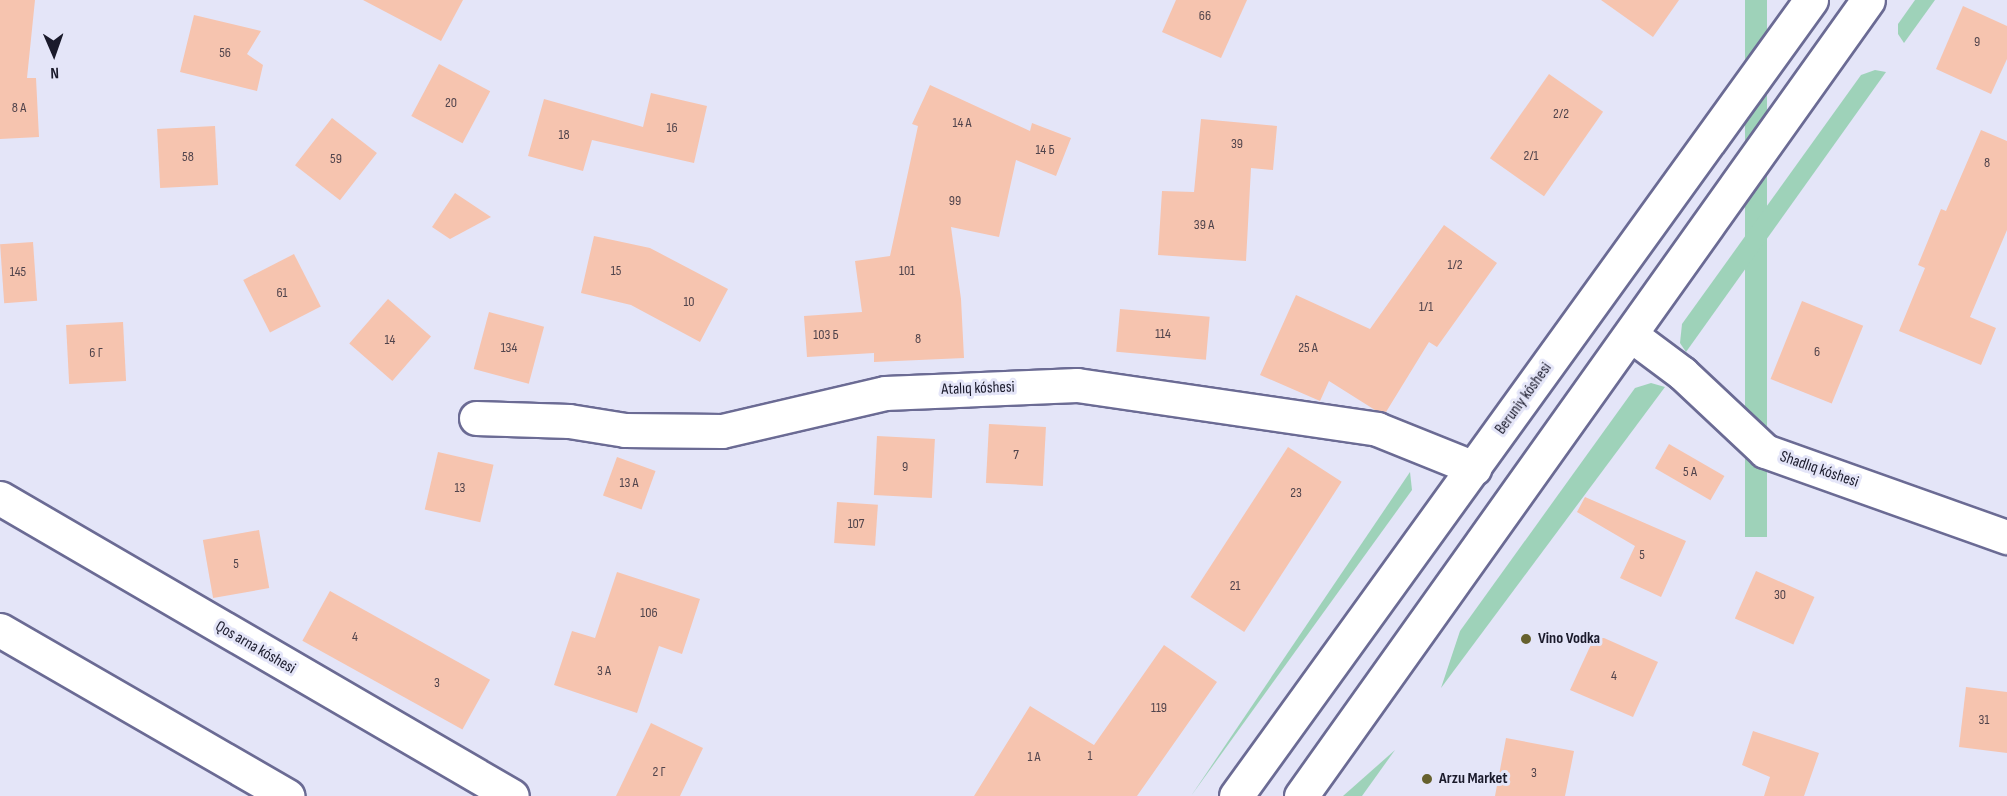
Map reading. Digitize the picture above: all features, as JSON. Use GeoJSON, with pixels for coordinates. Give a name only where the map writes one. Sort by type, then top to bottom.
{"type":"FeatureCollection","features":[{"type":"Feature","properties":{"kind":"street","name":"Beruniy kóshesi"},"geometry":{"type":"LineString","coordinates":[[1236,796],[1810,0]]}},
{"type":"Feature","properties":{"kind":"street"},"geometry":{"type":"LineString","coordinates":[[1301,796],[1868,0]]}},
{"type":"Feature","properties":{"kind":"street","name":"Shadlıq kóshesi"},"geometry":{"type":"LineString","coordinates":[[1631,335],[1682,373],[1765,452],[2007,537]]}},
{"type":"Feature","properties":{"kind":"street","name":"Atalıq kóshesi"},"geometry":{"type":"LineString","coordinates":[[476,418],[569,421],[625,430],[722,431],[885,393],[1077,385],[1377,429],[1474,468]]}},
{"type":"Feature","properties":{"kind":"street","name":"Qos arna kóshesi"},"geometry":{"type":"LineString","coordinates":[[0,498],[512,796]]}},
{"type":"Feature","properties":{"kind":"street"},"geometry":{"type":"LineString","coordinates":[[0,630],[288,796]]}},
{"type":"Feature","properties":{"kind":"green space"},"geometry":{"type":"Polygon","coordinates":[[[1745,0],[1767,0],[1767,537],[1745,537],[1745,0]]]}},
{"type":"Feature","properties":{"kind":"green space"},"geometry":{"type":"Polygon","coordinates":[[[1915,0],[1935,0],[1904,43],[1898,34],[1898,24],[1915,0]]]}},
{"type":"Feature","properties":{"kind":"green space"},"geometry":{"type":"Polygon","coordinates":[[[1875,70],[1886,72],[1686,352],[1680,343],[1682,324],[1861,75],[1875,70]]]}},
{"type":"Feature","properties":{"kind":"green space"},"geometry":{"type":"Polygon","coordinates":[[[1651,383],[1665,387],[1441,688],[1460,631],[1635,388],[1651,383]]]}},
{"type":"Feature","properties":{"kind":"green space"},"geometry":{"type":"Polygon","coordinates":[[[1410,472],[1412,490],[1191,796],[1410,472]]]}},
{"type":"Feature","properties":{"kind":"green space"},"geometry":{"type":"Polygon","coordinates":[[[1395,750],[1362,796],[1343,796],[1395,750]]]}},
{"type":"Feature","properties":{"kind":"building"},"geometry":{"type":"Polygon","coordinates":[[[0,0],[35,0],[27,78],[36,78],[39,137],[0,139],[0,0]]]}},
{"type":"Feature","properties":{"kind":"building"},"geometry":{"type":"Polygon","coordinates":[[[363,0],[463,0],[441,41],[363,0]]]}},
{"type":"Feature","properties":{"kind":"building"},"geometry":{"type":"Polygon","coordinates":[[[1176,0],[1247,0],[1221,58],[1162,32],[1176,0]]]}},
{"type":"Feature","properties":{"kind":"building"},"geometry":{"type":"Polygon","coordinates":[[[1601,0],[1679,0],[1653,37],[1601,0]]]}},
{"type":"Feature","properties":{"kind":"building"},"geometry":{"type":"Polygon","coordinates":[[[1963,6],[2007,26],[2007,59],[1991,94],[1936,69],[1963,6]]]}},
{"type":"Feature","properties":{"kind":"building"},"geometry":{"type":"Polygon","coordinates":[[[194,15],[261,31],[247,54],[263,65],[257,91],[180,72],[194,15]]]}},
{"type":"Feature","properties":{"kind":"building"},"geometry":{"type":"Polygon","coordinates":[[[439,64],[490,91],[463,143],[411,116],[439,64]]]}},
{"type":"Feature","properties":{"kind":"building"},"geometry":{"type":"Polygon","coordinates":[[[1549,74],[1603,112],[1544,196],[1490,158],[1549,74]]]}},
{"type":"Feature","properties":{"kind":"building"},"geometry":{"type":"Polygon","coordinates":[[[930,85],[1030,131],[1032,123],[1071,138],[1056,176],[1016,160],[999,237],[951,227],[961,299],[964,358],[874,362],[874,353],[807,357],[804,316],[862,312],[855,261],[890,256],[918,126],[912,124],[930,85]]]}},
{"type":"Feature","properties":{"kind":"building"},"geometry":{"type":"Polygon","coordinates":[[[651,93],[707,106],[694,163],[592,140],[583,171],[528,156],[544,99],[643,127],[651,93]]]}},
{"type":"Feature","properties":{"kind":"building"},"geometry":{"type":"Polygon","coordinates":[[[332,118],[377,153],[340,200],[295,165],[332,118]]]}},
{"type":"Feature","properties":{"kind":"building"},"geometry":{"type":"Polygon","coordinates":[[[1201,119],[1277,126],[1273,170],[1251,168],[1246,261],[1158,255],[1162,191],[1194,192],[1201,119]]]}},
{"type":"Feature","properties":{"kind":"building"},"geometry":{"type":"Polygon","coordinates":[[[215,126],[218,185],[160,188],[157,129],[215,126]]]}},
{"type":"Feature","properties":{"kind":"building"},"geometry":{"type":"Polygon","coordinates":[[[1981,130],[2007,141],[2007,230],[1970,317],[1996,328],[1981,365],[1899,331],[1925,268],[1918,265],[1941,209],[1946,211],[1981,130]]]}},
{"type":"Feature","properties":{"kind":"building"},"geometry":{"type":"Polygon","coordinates":[[[455,193],[491,217],[450,239],[432,227],[455,193]]]}},
{"type":"Feature","properties":{"kind":"building"},"geometry":{"type":"Polygon","coordinates":[[[1444,225],[1497,263],[1437,347],[1429,342],[1386,412],[1375,410],[1329,381],[1320,401],[1260,375],[1296,295],[1370,329],[1444,225]]]}},
{"type":"Feature","properties":{"kind":"building"},"geometry":{"type":"Polygon","coordinates":[[[594,236],[650,248],[728,289],[700,342],[631,305],[581,293],[594,236]]]}},
{"type":"Feature","properties":{"kind":"building"},"geometry":{"type":"Polygon","coordinates":[[[33,242],[37,301],[4,303],[0,244],[33,242]]]}},
{"type":"Feature","properties":{"kind":"building"},"geometry":{"type":"Polygon","coordinates":[[[294,254],[321,307],[270,332],[243,280],[294,254]]]}},
{"type":"Feature","properties":{"kind":"building"},"geometry":{"type":"Polygon","coordinates":[[[388,299],[431,336],[392,381],[349,344],[388,299]]]}},
{"type":"Feature","properties":{"kind":"building"},"geometry":{"type":"Polygon","coordinates":[[[1802,301],[1863,326],[1832,404],[1771,379],[1802,301]]]}},
{"type":"Feature","properties":{"kind":"building"},"geometry":{"type":"Polygon","coordinates":[[[1120,309],[1210,317],[1206,360],[1116,352],[1120,309]]]}},
{"type":"Feature","properties":{"kind":"building"},"geometry":{"type":"Polygon","coordinates":[[[489,312],[544,327],[529,384],[474,369],[489,312]]]}},
{"type":"Feature","properties":{"kind":"building"},"geometry":{"type":"Polygon","coordinates":[[[123,322],[126,381],[69,384],[66,325],[123,322]]]}},
{"type":"Feature","properties":{"kind":"building"},"geometry":{"type":"Polygon","coordinates":[[[989,424],[1046,427],[1043,486],[986,483],[989,424]]]}},
{"type":"Feature","properties":{"kind":"building"},"geometry":{"type":"Polygon","coordinates":[[[877,436],[935,439],[932,498],[874,495],[877,436]]]}},
{"type":"Feature","properties":{"kind":"building"},"geometry":{"type":"Polygon","coordinates":[[[1669,444],[1724,476],[1710,500],[1655,468],[1669,444]]]}},
{"type":"Feature","properties":{"kind":"building"},"geometry":{"type":"Polygon","coordinates":[[[1288,447],[1342,482],[1244,632],[1191,597],[1288,447]]]}},
{"type":"Feature","properties":{"kind":"building"},"geometry":{"type":"Polygon","coordinates":[[[438,452],[494,465],[480,522],[425,509],[438,452]]]}},
{"type":"Feature","properties":{"kind":"building"},"geometry":{"type":"Polygon","coordinates":[[[617,457],[656,471],[642,510],[603,496],[617,457]]]}},
{"type":"Feature","properties":{"kind":"building"},"geometry":{"type":"Polygon","coordinates":[[[1585,497],[1686,541],[1661,597],[1620,578],[1635,546],[1577,512],[1585,497]]]}},
{"type":"Feature","properties":{"kind":"building"},"geometry":{"type":"Polygon","coordinates":[[[837,502],[878,505],[875,546],[834,543],[837,502]]]}},
{"type":"Feature","properties":{"kind":"building"},"geometry":{"type":"Polygon","coordinates":[[[259,530],[269,588],[213,598],[203,540],[259,530]]]}},
{"type":"Feature","properties":{"kind":"building"},"geometry":{"type":"Polygon","coordinates":[[[1756,571],[1814,597],[1793,645],[1735,619],[1756,571]]]}},
{"type":"Feature","properties":{"kind":"building"},"geometry":{"type":"Polygon","coordinates":[[[617,572],[700,599],[682,654],[659,646],[637,713],[554,685],[572,631],[595,638],[617,572]]]}},
{"type":"Feature","properties":{"kind":"building"},"geometry":{"type":"Polygon","coordinates":[[[330,591],[490,680],[462,730],[302,641],[330,591]]]}},
{"type":"Feature","properties":{"kind":"building"},"geometry":{"type":"Polygon","coordinates":[[[1594,638],[1604,638],[1658,662],[1633,717],[1570,690],[1594,638]]]}},
{"type":"Feature","properties":{"kind":"building"},"geometry":{"type":"Polygon","coordinates":[[[1164,645],[1217,682],[1137,796],[974,796],[1030,706],[1094,745],[1164,645]]]}},
{"type":"Feature","properties":{"kind":"building"},"geometry":{"type":"Polygon","coordinates":[[[1966,687],[2007,692],[2007,753],[1959,747],[1966,687]]]}},
{"type":"Feature","properties":{"kind":"building"},"geometry":{"type":"Polygon","coordinates":[[[651,723],[703,748],[680,796],[616,796],[651,723]]]}},
{"type":"Feature","properties":{"kind":"building"},"geometry":{"type":"Polygon","coordinates":[[[1753,731],[1819,753],[1804,796],[1764,796],[1770,777],[1742,765],[1753,731]]]}},
{"type":"Feature","properties":{"kind":"building"},"geometry":{"type":"Polygon","coordinates":[[[1506,738],[1574,751],[1565,796],[1495,796],[1506,738]]]}},
{"type":"Feature","properties":{"kind":"place","name":"Vino Vodka"},"geometry":{"type":"Point","coordinates":[1526,639]}},
{"type":"Feature","properties":{"kind":"place","name":"Arzu Market"},"geometry":{"type":"Point","coordinates":[1427,779]}}]}
